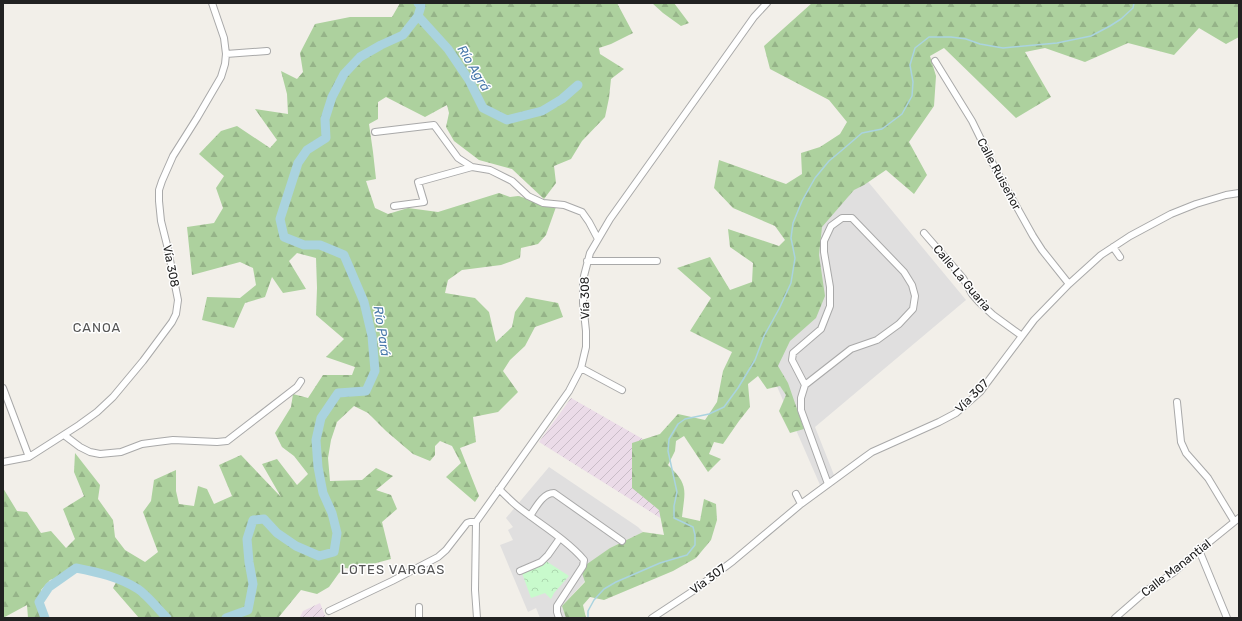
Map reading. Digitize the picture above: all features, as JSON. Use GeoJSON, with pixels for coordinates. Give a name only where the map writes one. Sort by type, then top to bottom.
{"type":"FeatureCollection","features":[{"type":"Feature","properties":{"kind":"street","name":"Vía 308"},"geometry":{"type":"LineString","coordinates":[[3,462],[29,457],[97,412],[113,397],[143,361],[172,322],[176,314],[178,300],[168,245],[161,221],[159,190],[173,156],[221,77],[225,64],[226,54],[224,38],[212,3]]}},
{"type":"Feature","properties":{"kind":"street","name":"Vía 308"},"geometry":{"type":"LineString","coordinates":[[476,522],[570,391],[581,368],[586,347],[583,284],[590,253],[610,219],[754,17],[767,3]]}},
{"type":"Feature","properties":{"kind":"street"},"geometry":{"type":"LineString","coordinates":[[226,54],[267,50]]}},
{"type":"Feature","properties":{"kind":"street","name":"Calle Ruiseñor"},"geometry":{"type":"LineString","coordinates":[[935,61],[972,121],[995,168],[1039,246],[1069,284]]}},
{"type":"Feature","properties":{"kind":"street"},"geometry":{"type":"LineString","coordinates":[[375,132],[434,125],[458,158],[472,167],[490,170],[512,181],[528,196],[543,203],[564,205],[582,212],[598,239]]}},
{"type":"Feature","properties":{"kind":"street"},"geometry":{"type":"LineString","coordinates":[[394,206],[424,202],[418,182],[472,167]]}},
{"type":"Feature","properties":{"kind":"street","name":"Vía 307"},"geometry":{"type":"LineString","coordinates":[[652,618],[682,599],[733,561],[800,504],[872,452],[956,413],[980,392],[1034,320],[1069,284],[1101,255],[1130,236],[1196,204],[1239,193]]}},
{"type":"Feature","properties":{"kind":"street"},"geometry":{"type":"LineString","coordinates":[[805,385],[792,360],[793,354],[821,328],[830,306],[830,287],[824,252],[824,241],[831,226],[842,218],[852,218],[904,272],[912,284],[915,296],[913,309],[899,324],[877,340],[851,349],[805,385],[800,398],[801,410],[828,484]]}},
{"type":"Feature","properties":{"kind":"street","name":"Calle La Guaria"},"geometry":{"type":"LineString","coordinates":[[924,233],[963,278],[972,294],[979,302],[993,316],[1022,336]]}},
{"type":"Feature","properties":{"kind":"street"},"geometry":{"type":"LineString","coordinates":[[1113,247],[1120,257]]}},
{"type":"Feature","properties":{"kind":"street"},"geometry":{"type":"LineString","coordinates":[[587,261],[657,261]]}},
{"type":"Feature","properties":{"kind":"street"},"geometry":{"type":"LineString","coordinates":[[581,368],[622,390]]}},
{"type":"Feature","properties":{"kind":"street"},"geometry":{"type":"LineString","coordinates":[[64,435],[80,447],[90,452],[100,454],[121,452],[142,444],[173,440],[227,441],[297,387],[301,381]]}},
{"type":"Feature","properties":{"kind":"street"},"geometry":{"type":"LineString","coordinates":[[3,388],[29,457]]}},
{"type":"Feature","properties":{"kind":"street"},"geometry":{"type":"LineString","coordinates":[[1177,402],[1181,442],[1186,453],[1208,478],[1237,520]]}},
{"type":"Feature","properties":{"kind":"street"},"geometry":{"type":"LineString","coordinates":[[499,489],[517,507],[560,538],[584,560],[583,566],[557,606],[559,618]]}},
{"type":"Feature","properties":{"kind":"street"},"geometry":{"type":"LineString","coordinates":[[530,516],[545,496],[549,493],[554,493],[622,541]]}},
{"type":"Feature","properties":{"kind":"street"},"geometry":{"type":"LineString","coordinates":[[796,494],[800,504]]}},
{"type":"Feature","properties":{"kind":"street","name":"Calle Manantial"},"geometry":{"type":"LineString","coordinates":[[1115,618],[1146,590],[1173,573],[1237,520]]}},
{"type":"Feature","properties":{"kind":"street"},"geometry":{"type":"LineString","coordinates":[[329,611],[438,557],[446,550],[468,523],[476,522],[475,590],[477,618]]}},
{"type":"Feature","properties":{"kind":"street"},"geometry":{"type":"LineString","coordinates":[[520,572],[541,562],[560,538]]}},
{"type":"Feature","properties":{"kind":"street"},"geometry":{"type":"LineString","coordinates":[[1199,550],[1227,618]]}},
{"type":"Feature","properties":{"kind":"street"},"geometry":{"type":"LineString","coordinates":[[419,607],[419,618]]}},
{"type":"Feature","properties":{"kind":"shaded area"},"geometry":{"type":"Polygon","coordinates":[[[865,178],[966,300],[815,427],[834,475],[820,485],[765,359],[806,237],[865,178]]]}},
{"type":"Feature","properties":{"kind":"shaded area"},"geometry":{"type":"Polygon","coordinates":[[[571,398],[662,450],[670,524],[539,442],[571,398]]]}},
{"type":"Feature","properties":{"kind":"shaded area"},"geometry":{"type":"Polygon","coordinates":[[[549,467],[638,527],[643,532],[610,548],[585,581],[562,606],[566,618],[540,618],[536,608],[528,612],[500,545],[513,540],[508,530],[513,527],[506,518],[549,467]]]}},
{"type":"Feature","properties":{"kind":"shaded area"},"geometry":{"type":"Polygon","coordinates":[[[320,603],[326,618],[298,618],[303,611],[320,603]]]}},
{"type":"Feature","properties":{"kind":"green space"},"geometry":{"type":"Polygon","coordinates":[[[400,3],[617,3],[633,33],[599,48],[600,54],[624,69],[611,79],[605,117],[582,141],[571,159],[554,166],[556,183],[544,199],[512,169],[479,160],[454,141],[446,127],[449,113],[447,105],[425,117],[386,97],[378,102],[378,119],[369,124],[376,179],[366,181],[375,208],[388,214],[408,208],[438,212],[499,193],[510,197],[518,196],[556,207],[546,235],[538,244],[521,248],[520,258],[501,265],[462,270],[448,280],[445,293],[475,298],[489,312],[496,342],[512,327],[515,312],[526,297],[558,303],[563,317],[535,327],[525,346],[510,360],[503,371],[518,392],[498,412],[473,417],[476,442],[460,448],[479,496],[475,502],[446,477],[461,463],[452,446],[440,441],[435,446],[435,455],[430,461],[413,454],[368,413],[354,406],[337,422],[331,440],[328,458],[330,481],[362,480],[376,468],[393,476],[376,490],[391,495],[397,509],[382,522],[391,559],[354,569],[345,568],[339,573],[329,587],[317,594],[301,590],[278,618],[139,618],[113,588],[119,577],[78,571],[50,580],[41,590],[42,604],[49,618],[28,618],[27,605],[3,618],[3,488],[17,511],[27,512],[41,533],[51,531],[66,548],[75,539],[63,509],[84,496],[74,472],[75,453],[100,485],[98,499],[113,520],[115,537],[125,550],[145,562],[158,552],[143,512],[151,501],[154,480],[176,470],[176,491],[179,504],[194,506],[198,486],[207,489],[214,504],[232,496],[219,465],[241,455],[281,497],[262,464],[277,459],[297,485],[308,474],[294,456],[282,447],[275,433],[291,407],[293,394],[308,398],[323,375],[352,375],[355,367],[326,357],[344,339],[316,315],[316,258],[297,253],[289,261],[306,289],[283,293],[272,277],[265,297],[245,303],[234,328],[202,320],[207,297],[240,298],[256,285],[253,268],[240,262],[192,275],[187,227],[214,223],[223,208],[216,188],[224,176],[199,154],[221,131],[237,126],[270,148],[277,140],[255,109],[288,114],[287,94],[281,71],[297,79],[303,72],[300,53],[315,24],[350,17],[392,17],[400,3]]]}},
{"type":"Feature","properties":{"kind":"green space"},"geometry":{"type":"Polygon","coordinates":[[[652,3],[674,3],[689,23],[681,26],[652,3]]]}},
{"type":"Feature","properties":{"kind":"green space"},"geometry":{"type":"Polygon","coordinates":[[[812,3],[1239,3],[1239,37],[1226,44],[1199,28],[1174,55],[1128,43],[1085,62],[1045,48],[1025,52],[1051,97],[1016,118],[944,48],[930,56],[936,76],[934,106],[909,142],[927,175],[914,194],[886,170],[854,190],[822,227],[819,255],[825,296],[816,318],[790,341],[778,366],[788,383],[804,429],[790,433],[779,411],[786,395],[780,386],[767,389],[758,376],[748,384],[750,407],[723,444],[714,442],[709,454],[721,459],[708,472],[684,436],[676,441],[675,451],[668,465],[675,472],[684,488],[682,517],[700,521],[704,499],[716,504],[717,520],[711,540],[696,558],[673,571],[604,600],[590,597],[583,605],[586,618],[566,618],[562,606],[585,582],[582,573],[587,564],[610,548],[643,532],[664,535],[659,510],[632,488],[632,443],[660,434],[678,414],[705,420],[717,402],[723,371],[732,352],[690,331],[711,298],[677,268],[710,257],[730,290],[752,282],[753,263],[730,247],[728,229],[779,246],[785,240],[775,226],[733,208],[714,188],[719,160],[786,184],[802,174],[801,153],[820,147],[840,134],[847,122],[829,100],[770,69],[764,46],[812,3]]]}},
{"type":"Feature","properties":{"kind":"green space"},"geometry":{"type":"Polygon","coordinates":[[[546,561],[569,576],[554,593],[551,599],[545,593],[531,598],[522,573],[546,561]]]}},
{"type":"Feature","properties":{"kind":"waterway","name":"Río Pará"},"geometry":{"type":"LineString","coordinates":[[226,618],[248,610],[253,584],[247,539],[253,520],[264,519],[277,533],[296,546],[319,556],[334,552],[337,533],[332,513],[323,493],[318,467],[316,440],[321,418],[338,393],[366,391],[375,371],[372,336],[364,302],[344,255],[320,245],[304,245],[284,237],[280,219],[298,163],[307,150],[326,138],[325,119],[332,97],[344,74],[360,57],[403,35],[418,16],[421,6],[418,3]]}},
{"type":"Feature","properties":{"kind":"waterway"},"geometry":{"type":"LineString","coordinates":[[588,618],[588,611],[594,600],[604,589],[616,582],[660,563],[687,555],[695,545],[693,527],[674,518],[674,506],[677,492],[668,451],[669,439],[678,424],[685,419],[709,414],[724,407],[738,388],[755,360],[764,336],[791,283],[795,258],[791,238],[793,223],[802,201],[815,178],[829,161],[862,133],[882,129],[902,114],[912,96],[913,82],[910,65],[915,48],[929,37],[966,39],[980,44],[1003,48],[1057,43],[1091,36],[1121,19],[1133,8],[1134,3]]}},
{"type":"Feature","properties":{"kind":"waterway","name":"Río Agrá"},"geometry":{"type":"LineString","coordinates":[[418,16],[448,49],[469,80],[483,108],[507,120],[542,111],[562,99],[578,85]]}},
{"type":"Feature","properties":{"kind":"waterway","name":"Río Pará"},"geometry":{"type":"LineString","coordinates":[[45,618],[39,602],[49,587],[76,568],[92,571],[131,585],[145,595],[167,618]]}},
{"type":"Feature","properties":{"kind":"district","name":"CANOA"},"geometry":{"type":"Point","coordinates":[97,327]}},
{"type":"Feature","properties":{"kind":"district","name":"LOTES VARGAS"},"geometry":{"type":"Point","coordinates":[393,569]}}]}
